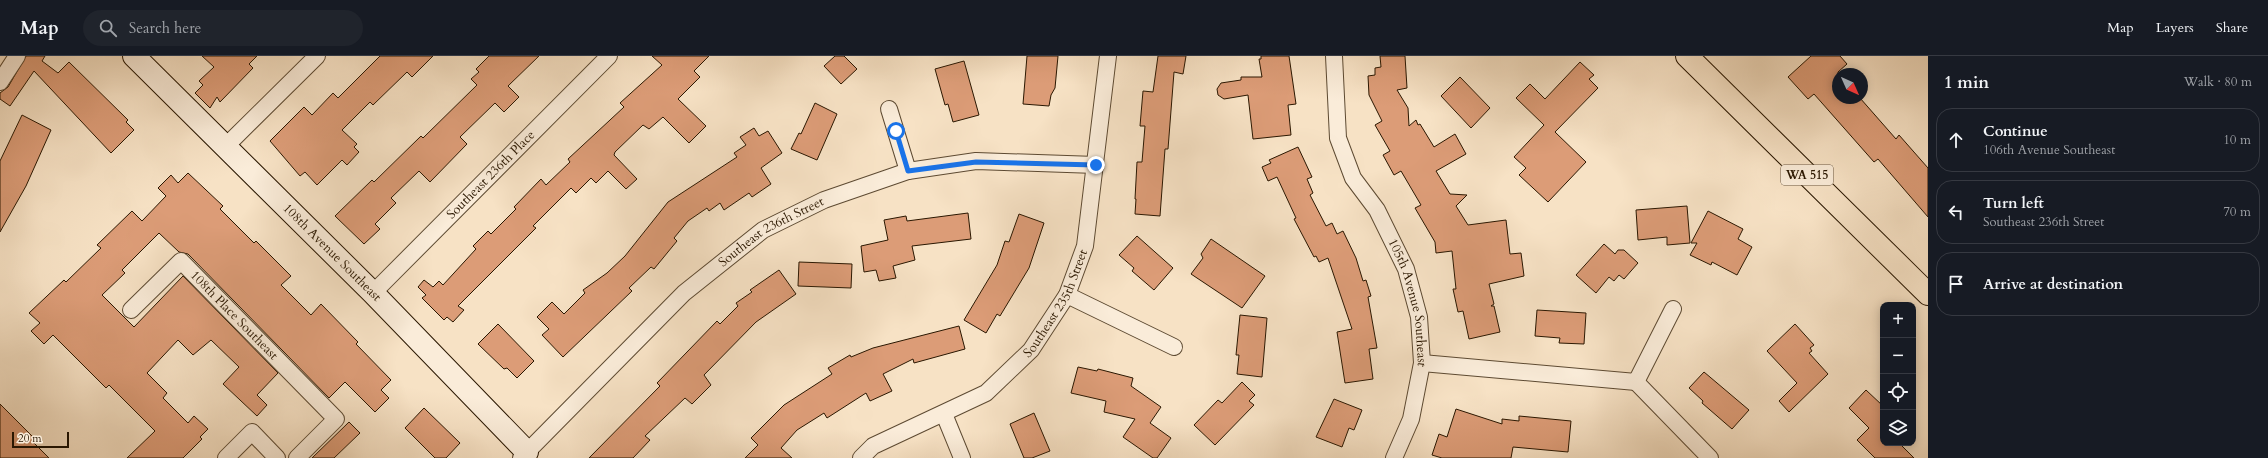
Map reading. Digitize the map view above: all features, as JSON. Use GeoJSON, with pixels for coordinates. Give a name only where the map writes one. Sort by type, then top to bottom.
{"type":"FeatureCollection","features":[{"type":"Feature","properties":{"kind":"main road","name":"WA 515"},"geometry":{"type":"LineString","coordinates":[[1687,56],[1928,294]]}},
{"type":"Feature","properties":{"kind":"street"},"geometry":{"type":"LineString","coordinates":[[0,82],[17,56]]}},
{"type":"Feature","properties":{"kind":"street","name":"108th Avenue Southeast"},"geometry":{"type":"LineString","coordinates":[[134,56],[372,293],[524,455]]}},
{"type":"Feature","properties":{"kind":"street"},"geometry":{"type":"LineString","coordinates":[[225,147],[317,56]]}},
{"type":"Feature","properties":{"kind":"street","name":"Southeast 236th Place"},"geometry":{"type":"LineString","coordinates":[[372,293],[609,56]]}},
{"type":"Feature","properties":{"kind":"street","name":"Southeast 235th Street"},"geometry":{"type":"LineString","coordinates":[[861,458],[873,446],[986,393],[1031,350],[1067,295],[1085,246],[1108,56]]}},
{"type":"Feature","properties":{"kind":"street","name":"105th Avenue Southeast"},"geometry":{"type":"LineString","coordinates":[[1334,56],[1338,138],[1353,178],[1377,210],[1406,268],[1419,317],[1422,363],[1636,382]]}},
{"type":"Feature","properties":{"kind":"street"},"geometry":{"type":"LineString","coordinates":[[889,109],[908,171]]}},
{"type":"Feature","properties":{"kind":"street","name":"Southeast 236th Street"},"geometry":{"type":"LineString","coordinates":[[524,455],[684,294],[763,230],[824,200],[908,171],[976,162],[1096,165]]}},
{"type":"Feature","properties":{"kind":"street","name":"108th Place Southeast"},"geometry":{"type":"LineString","coordinates":[[131,310],[181,261],[336,419],[297,458]]}},
{"type":"Feature","properties":{"kind":"street"},"geometry":{"type":"LineString","coordinates":[[1067,295],[1174,347]]}},
{"type":"Feature","properties":{"kind":"street"},"geometry":{"type":"LineString","coordinates":[[1673,309],[1636,382],[1710,458]]}},
{"type":"Feature","properties":{"kind":"street"},"geometry":{"type":"LineString","coordinates":[[1394,458],[1411,419],[1422,363]]}},
{"type":"Feature","properties":{"kind":"street"},"geometry":{"type":"LineString","coordinates":[[944,414],[962,458]]}},
{"type":"Feature","properties":{"kind":"street"},"geometry":{"type":"LineString","coordinates":[[226,458],[252,432],[277,458]]}},
{"type":"Feature","properties":{"kind":"building"},"geometry":{"type":"Polygon","coordinates":[[[26,56],[45,56],[42,61],[58,73],[69,62],[128,120],[126,122],[134,130],[111,153],[34,71],[10,106],[0,99],[0,93],[8,87],[26,56]]]}},
{"type":"Feature","properties":{"kind":"building"},"geometry":{"type":"Polygon","coordinates":[[[202,56],[257,56],[249,64],[253,68],[220,102],[217,97],[210,108],[195,93],[203,85],[199,81],[214,67],[202,56]]]}},
{"type":"Feature","properties":{"kind":"building"},"geometry":{"type":"Polygon","coordinates":[[[380,56],[433,56],[412,77],[407,72],[373,105],[370,102],[342,130],[357,144],[354,147],[359,152],[347,165],[342,160],[317,185],[305,172],[300,176],[270,141],[304,107],[312,115],[333,93],[338,98],[380,56]]]}},
{"type":"Feature","properties":{"kind":"building"},"geometry":{"type":"Polygon","coordinates":[[[489,56],[539,56],[508,86],[519,97],[504,112],[495,103],[460,137],[467,144],[430,182],[419,171],[391,198],[396,203],[375,224],[380,229],[364,244],[335,216],[372,180],[374,182],[421,136],[423,138],[477,85],[471,79],[479,72],[476,69],[489,56]]]}},
{"type":"Feature","properties":{"kind":"building"},"geometry":{"type":"Polygon","coordinates":[[[652,56],[709,56],[694,71],[700,77],[678,99],[706,126],[689,143],[663,117],[649,129],[643,125],[615,152],[614,155],[637,179],[626,189],[608,171],[596,183],[591,178],[576,193],[571,188],[533,226],[536,228],[458,306],[464,310],[453,322],[447,317],[444,320],[422,298],[426,295],[418,287],[424,280],[433,287],[439,281],[443,285],[476,249],[473,246],[488,231],[491,234],[516,209],[514,207],[541,179],[546,185],[570,162],[568,159],[624,107],[620,103],[662,65],[652,56]]]}},
{"type":"Feature","properties":{"kind":"building"},"geometry":{"type":"Polygon","coordinates":[[[835,56],[844,56],[857,69],[841,84],[824,66],[835,56]]]}},
{"type":"Feature","properties":{"kind":"building"},"geometry":{"type":"Polygon","coordinates":[[[1027,56],[1058,56],[1055,88],[1051,95],[1049,106],[1023,104],[1027,56]]]}},
{"type":"Feature","properties":{"kind":"building"},"geometry":{"type":"Polygon","coordinates":[[[1158,56],[1186,56],[1183,74],[1174,72],[1168,149],[1165,149],[1160,216],[1135,214],[1137,162],[1142,162],[1145,126],[1140,126],[1143,91],[1153,92],[1158,56]]]}},
{"type":"Feature","properties":{"kind":"building"},"geometry":{"type":"Polygon","coordinates":[[[1261,56],[1289,56],[1296,104],[1288,105],[1291,135],[1253,139],[1248,95],[1224,99],[1218,95],[1217,89],[1221,83],[1241,80],[1241,77],[1262,77],[1259,59],[1261,59],[1261,56]]]}},
{"type":"Feature","properties":{"kind":"building"},"geometry":{"type":"Polygon","coordinates":[[[1380,56],[1405,56],[1407,88],[1397,90],[1408,108],[1409,126],[1416,120],[1434,147],[1455,134],[1466,154],[1436,171],[1450,194],[1467,195],[1456,206],[1468,225],[1506,220],[1510,254],[1521,253],[1524,276],[1489,284],[1494,304],[1491,306],[1494,306],[1500,332],[1469,339],[1463,311],[1458,312],[1453,289],[1456,289],[1452,251],[1436,253],[1435,242],[1415,208],[1421,205],[1401,171],[1394,175],[1383,155],[1390,151],[1375,125],[1382,121],[1369,95],[1368,76],[1375,75],[1375,68],[1381,67],[1380,56]]]}},
{"type":"Feature","properties":{"kind":"building"},"geometry":{"type":"Polygon","coordinates":[[[1811,56],[1840,56],[1847,64],[1842,68],[1832,68],[1832,104],[1865,104],[1896,139],[1899,135],[1928,168],[1928,217],[1878,159],[1874,162],[1814,94],[1808,99],[1788,77],[1811,56]]]}},
{"type":"Feature","properties":{"kind":"building"},"geometry":{"type":"Polygon","coordinates":[[[964,61],[979,115],[953,122],[948,104],[945,105],[935,69],[964,61]]]}},
{"type":"Feature","properties":{"kind":"building"},"geometry":{"type":"Polygon","coordinates":[[[1580,62],[1594,75],[1589,79],[1598,88],[1555,132],[1586,162],[1548,202],[1519,175],[1526,168],[1514,157],[1544,125],[1516,98],[1530,84],[1545,99],[1580,62]]]}},
{"type":"Feature","properties":{"kind":"building"},"geometry":{"type":"Polygon","coordinates":[[[1460,77],[1490,108],[1471,128],[1441,96],[1460,77]]]}},
{"type":"Feature","properties":{"kind":"building"},"geometry":{"type":"Polygon","coordinates":[[[815,103],[837,114],[817,160],[791,149],[799,133],[801,134],[815,103]]]}},
{"type":"Feature","properties":{"kind":"building"},"geometry":{"type":"Polygon","coordinates":[[[22,115],[51,130],[26,186],[0,232],[0,161],[22,115]]]}},
{"type":"Feature","properties":{"kind":"building"},"geometry":{"type":"Polygon","coordinates":[[[754,128],[759,136],[768,131],[782,153],[761,168],[771,184],[752,197],[749,193],[724,210],[720,203],[709,211],[707,208],[688,221],[674,238],[677,241],[654,269],[651,267],[629,288],[632,291],[563,357],[542,335],[549,329],[537,317],[552,302],[564,314],[585,293],[583,290],[607,273],[625,256],[668,202],[737,157],[734,153],[746,145],[740,137],[754,128]]]}},
{"type":"Feature","properties":{"kind":"building"},"geometry":{"type":"Polygon","coordinates":[[[1298,147],[1312,177],[1307,179],[1313,193],[1310,195],[1326,226],[1332,223],[1337,234],[1343,231],[1356,258],[1363,281],[1366,280],[1371,296],[1368,297],[1377,348],[1369,349],[1373,379],[1345,383],[1337,332],[1352,329],[1328,258],[1319,262],[1316,256],[1314,257],[1294,219],[1296,218],[1277,177],[1268,181],[1262,167],[1271,163],[1269,160],[1298,147]]]}},
{"type":"Feature","properties":{"kind":"building"},"geometry":{"type":"Polygon","coordinates":[[[188,173],[223,206],[220,209],[254,243],[256,241],[291,276],[281,285],[311,315],[321,304],[358,342],[356,344],[391,380],[381,390],[389,398],[375,412],[345,382],[329,398],[188,254],[179,252],[159,233],[122,270],[125,273],[102,295],[134,327],[183,276],[278,373],[257,395],[267,405],[257,416],[223,384],[239,367],[211,340],[193,355],[178,340],[147,373],[167,393],[163,398],[188,423],[194,416],[208,429],[200,437],[202,439],[183,458],[127,458],[155,431],[109,385],[106,388],[53,335],[44,344],[31,331],[40,323],[29,313],[64,280],[66,282],[101,248],[97,245],[132,211],[142,221],[166,196],[158,188],[171,175],[178,183],[188,173]]]}},
{"type":"Feature","properties":{"kind":"building"},"geometry":{"type":"Polygon","coordinates":[[[1687,206],[1690,243],[1667,245],[1667,237],[1638,240],[1636,210],[1687,206]]]}},
{"type":"Feature","properties":{"kind":"building"},"geometry":{"type":"Polygon","coordinates":[[[1708,211],[1743,229],[1738,239],[1752,247],[1737,275],[1712,262],[1711,265],[1690,255],[1697,243],[1691,243],[1708,211]]]}},
{"type":"Feature","properties":{"kind":"building"},"geometry":{"type":"Polygon","coordinates":[[[968,213],[971,239],[912,246],[915,260],[893,266],[896,278],[879,281],[876,270],[864,272],[861,246],[888,240],[884,220],[906,216],[907,221],[968,213]]]}},
{"type":"Feature","properties":{"kind":"building"},"geometry":{"type":"Polygon","coordinates":[[[1019,214],[1044,223],[1029,268],[1000,316],[997,314],[986,333],[964,320],[997,265],[1005,241],[1009,242],[1019,214]]]}},
{"type":"Feature","properties":{"kind":"building"},"geometry":{"type":"Polygon","coordinates":[[[1137,236],[1173,268],[1154,290],[1132,271],[1134,268],[1119,255],[1137,236]]]}},
{"type":"Feature","properties":{"kind":"building"},"geometry":{"type":"Polygon","coordinates":[[[1211,239],[1265,276],[1242,308],[1191,274],[1203,258],[1201,254],[1211,239]]]}},
{"type":"Feature","properties":{"kind":"building"},"geometry":{"type":"Polygon","coordinates":[[[1604,244],[1615,254],[1618,250],[1624,250],[1638,263],[1624,279],[1619,275],[1614,281],[1609,277],[1596,293],[1576,275],[1604,244]]]}},
{"type":"Feature","properties":{"kind":"building"},"geometry":{"type":"Polygon","coordinates":[[[799,262],[852,264],[851,288],[798,286],[799,262]]]}},
{"type":"Feature","properties":{"kind":"building"},"geometry":{"type":"Polygon","coordinates":[[[779,270],[796,294],[756,322],[704,375],[711,385],[692,404],[685,398],[645,436],[650,440],[633,458],[589,458],[660,386],[657,383],[717,321],[720,324],[738,306],[736,303],[752,292],[750,290],[779,270]]]}},
{"type":"Feature","properties":{"kind":"building"},"geometry":{"type":"Polygon","coordinates":[[[1537,310],[1586,313],[1584,344],[1559,343],[1560,338],[1535,336],[1537,310]]]}},
{"type":"Feature","properties":{"kind":"building"},"geometry":{"type":"Polygon","coordinates":[[[1240,315],[1267,318],[1262,377],[1237,374],[1239,355],[1236,355],[1240,315]]]}},
{"type":"Feature","properties":{"kind":"building"},"geometry":{"type":"Polygon","coordinates":[[[498,324],[534,361],[517,378],[507,368],[504,369],[478,344],[498,324]]]}},
{"type":"Feature","properties":{"kind":"building"},"geometry":{"type":"Polygon","coordinates":[[[1795,324],[1814,345],[1810,348],[1812,351],[1809,353],[1828,374],[1789,412],[1779,401],[1797,383],[1767,351],[1795,324]]]}},
{"type":"Feature","properties":{"kind":"building"},"geometry":{"type":"Polygon","coordinates":[[[959,326],[965,349],[914,363],[913,359],[883,374],[892,391],[870,401],[866,393],[827,418],[824,413],[797,430],[781,448],[792,458],[745,458],[758,445],[751,438],[784,405],[832,374],[828,368],[850,355],[851,357],[873,348],[959,326]]]}},
{"type":"Feature","properties":{"kind":"building"},"geometry":{"type":"Polygon","coordinates":[[[1078,367],[1097,371],[1098,369],[1133,378],[1131,386],[1161,407],[1150,423],[1171,438],[1157,458],[1153,458],[1123,437],[1135,419],[1104,412],[1106,401],[1071,393],[1078,367]]]}},
{"type":"Feature","properties":{"kind":"building"},"geometry":{"type":"Polygon","coordinates":[[[1704,372],[1749,410],[1732,429],[1702,403],[1703,401],[1689,388],[1704,372]]]}},
{"type":"Feature","properties":{"kind":"building"},"geometry":{"type":"Polygon","coordinates":[[[1242,382],[1255,395],[1249,401],[1254,405],[1215,445],[1194,425],[1218,400],[1222,403],[1242,382]]]}},
{"type":"Feature","properties":{"kind":"building"},"geometry":{"type":"Polygon","coordinates":[[[1866,390],[1880,403],[1880,446],[1902,446],[1914,458],[1875,458],[1857,440],[1869,428],[1849,408],[1866,390]]]}},
{"type":"Feature","properties":{"kind":"building"},"geometry":{"type":"Polygon","coordinates":[[[1334,399],[1362,410],[1354,430],[1349,428],[1342,447],[1316,437],[1334,399]]]}},
{"type":"Feature","properties":{"kind":"building"},"geometry":{"type":"Polygon","coordinates":[[[0,404],[34,438],[32,441],[49,458],[0,458],[0,404]]]}},
{"type":"Feature","properties":{"kind":"building"},"geometry":{"type":"Polygon","coordinates":[[[424,408],[460,443],[446,458],[435,458],[405,428],[424,408]]]}},
{"type":"Feature","properties":{"kind":"building"},"geometry":{"type":"Polygon","coordinates":[[[1456,409],[1502,424],[1502,419],[1519,421],[1519,416],[1571,421],[1568,452],[1513,447],[1511,458],[1442,458],[1432,455],[1439,434],[1447,437],[1456,409]]]}},
{"type":"Feature","properties":{"kind":"building"},"geometry":{"type":"Polygon","coordinates":[[[1034,413],[1050,451],[1032,458],[1024,458],[1010,424],[1034,413]]]}},
{"type":"Feature","properties":{"kind":"building"},"geometry":{"type":"Polygon","coordinates":[[[349,422],[360,433],[334,458],[312,458],[349,422]]]}},
{"type":"Feature","properties":{"kind":"route"},"geometry":{"type":"LineString","coordinates":[[896,131],[908,171],[976,162],[1096,165]]}}]}
